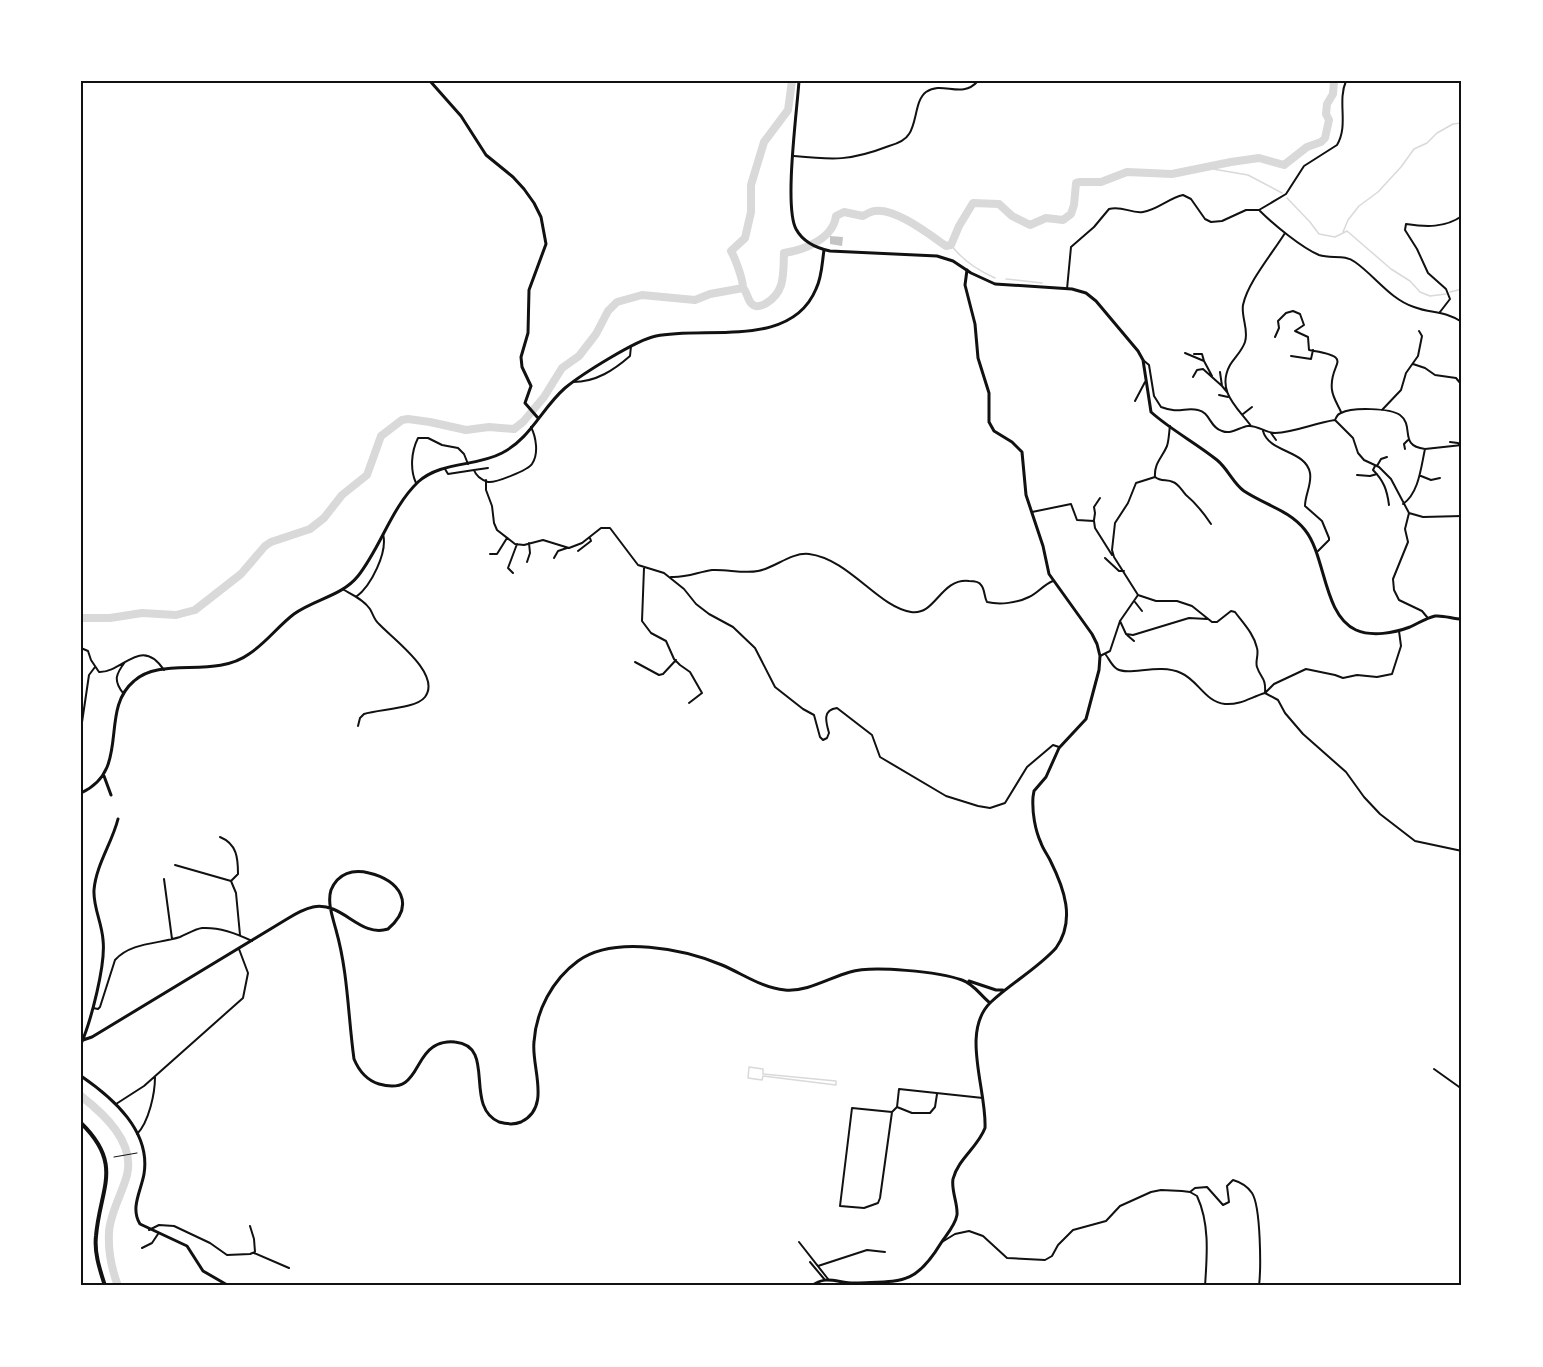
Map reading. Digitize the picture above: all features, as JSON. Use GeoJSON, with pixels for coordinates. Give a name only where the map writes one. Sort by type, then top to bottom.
{"type":"FeatureCollection","features":[{"type":"Feature","properties":{"kind":"highway"},"geometry":{"type":"LineString","coordinates":[[81,1124],[99,1146],[107,1170],[96,1243],[105,1286]]}},
{"type":"Feature","properties":{"kind":"street"},"geometry":{"type":"LineString","coordinates":[[430,81],[461,116],[486,155],[524,189],[542,217],[546,244],[529,290],[528,333],[521,357],[522,367],[531,386],[525,402],[538,418]]}},
{"type":"Feature","properties":{"kind":"street"},"geometry":{"type":"LineString","coordinates":[[799,81],[791,215],[796,231],[806,241],[824,250],[888,255],[932,255],[950,260],[988,281],[1003,285],[1080,291],[1093,297],[1149,365],[1154,396],[1161,407],[1177,411],[1201,410],[1216,429],[1223,432],[1251,426],[1271,433],[1276,440]]}},
{"type":"Feature","properties":{"kind":"street"},"geometry":{"type":"LineString","coordinates":[[794,156],[847,159],[869,154],[898,143],[909,134],[922,97],[927,92],[937,88],[964,90],[973,87],[978,81]]}},
{"type":"Feature","properties":{"kind":"street"},"geometry":{"type":"LineString","coordinates":[[1067,289],[1071,247],[1112,208],[1120,207],[1144,212],[1184,195],[1191,199],[1201,216],[1211,222],[1222,221],[1246,210],[1258,210],[1286,194],[1304,166],[1337,145],[1342,129],[1342,95],[1346,81]]}},
{"type":"Feature","properties":{"kind":"street"},"geometry":{"type":"LineString","coordinates":[[1258,210],[1285,233],[1319,254],[1354,261],[1378,283],[1414,308],[1450,315],[1462,322]]}},
{"type":"Feature","properties":{"kind":"street"},"geometry":{"type":"LineString","coordinates":[[1439,313],[1450,299],[1446,289],[1428,273],[1418,249],[1405,230],[1406,224],[1426,227],[1453,223],[1462,216]]}},
{"type":"Feature","properties":{"kind":"street"},"geometry":{"type":"LineString","coordinates":[[1251,426],[1228,397],[1226,376],[1246,339],[1244,304],[1250,288],[1285,233]]}},
{"type":"Feature","properties":{"kind":"street"},"geometry":{"type":"LineString","coordinates":[[81,793],[93,787],[104,776],[110,763],[115,726],[123,694],[139,676],[164,670],[220,667],[240,660],[256,649],[296,613],[344,589],[358,576],[402,502],[417,484],[430,474],[445,468],[494,457],[507,451],[521,440],[557,396],[573,382],[631,346],[656,336],[755,330],[787,321],[811,300],[819,280],[824,250]]}},
{"type":"Feature","properties":{"kind":"street"},"geometry":{"type":"LineString","coordinates":[[810,1262],[826,1279],[847,1283],[904,1281],[925,1265],[954,1224],[957,1215],[953,1184],[956,1170],[980,1139],[985,1128],[976,1035],[979,1018],[990,1003],[1052,952],[1059,944],[1065,928],[1067,905],[1052,865],[1041,845],[1032,800],[1034,792],[1044,779],[1059,747],[1079,728],[1088,715],[1099,670],[1100,656],[1092,634],[1053,581],[1025,490],[1022,452],[1012,442],[994,431],[989,422],[988,390],[978,358],[976,332],[965,285],[967,270]]}},
{"type":"Feature","properties":{"kind":"street"},"geometry":{"type":"LineString","coordinates":[[1275,337],[1279,328],[1278,321],[1286,313],[1297,311],[1304,323],[1295,331],[1308,337],[1308,347],[1332,354],[1336,358],[1332,389],[1341,412]]}},
{"type":"Feature","properties":{"kind":"street"},"geometry":{"type":"LineString","coordinates":[[1382,410],[1397,395],[1406,373],[1420,350],[1422,336],[1419,331]]}},
{"type":"Feature","properties":{"kind":"street"},"geometry":{"type":"LineString","coordinates":[[573,382],[591,380],[612,370],[630,356],[631,346]]}},
{"type":"Feature","properties":{"kind":"street"},"geometry":{"type":"LineString","coordinates":[[1291,356],[1311,359],[1313,350]]}},
{"type":"Feature","properties":{"kind":"street"},"geometry":{"type":"LineString","coordinates":[[1185,352],[1204,361],[1212,376]]}},
{"type":"Feature","properties":{"kind":"street"},"geometry":{"type":"LineString","coordinates":[[1143,360],[1151,412],[1201,447],[1221,464],[1244,491],[1289,515],[1305,530],[1318,551],[1326,586],[1344,620],[1352,628],[1361,632],[1381,633],[1399,631],[1428,618],[1440,616],[1462,619]]}},
{"type":"Feature","properties":{"kind":"street"},"geometry":{"type":"LineString","coordinates":[[1413,364],[1435,375],[1456,378],[1461,384]]}},
{"type":"Feature","properties":{"kind":"street"},"geometry":{"type":"LineString","coordinates":[[1193,377],[1197,370],[1203,369],[1227,392]]}},
{"type":"Feature","properties":{"kind":"street"},"geometry":{"type":"LineString","coordinates":[[1220,372],[1222,387]]}},
{"type":"Feature","properties":{"kind":"street"},"geometry":{"type":"LineString","coordinates":[[1135,401],[1145,382]]}},
{"type":"Feature","properties":{"kind":"street"},"geometry":{"type":"LineString","coordinates":[[1219,395],[1228,397]]}},
{"type":"Feature","properties":{"kind":"street"},"geometry":{"type":"LineString","coordinates":[[1242,415],[1252,407]]}},
{"type":"Feature","properties":{"kind":"street"},"geometry":{"type":"LineString","coordinates":[[1271,433],[1294,431],[1335,420],[1341,412],[1360,409],[1382,410],[1394,412],[1403,418],[1407,426],[1408,440],[1414,446],[1425,449],[1461,445]]}},
{"type":"Feature","properties":{"kind":"street"},"geometry":{"type":"LineString","coordinates":[[1335,420],[1353,438],[1358,453],[1364,460],[1376,466],[1391,479],[1409,513],[1423,517],[1462,516]]}},
{"type":"Feature","properties":{"kind":"street"},"geometry":{"type":"LineString","coordinates":[[1155,477],[1157,459],[1167,445],[1170,426]]}},
{"type":"Feature","properties":{"kind":"street"},"geometry":{"type":"LineString","coordinates":[[474,470],[476,476],[486,480],[499,480],[530,467],[536,456],[535,436],[531,427]]}},
{"type":"Feature","properties":{"kind":"street"},"geometry":{"type":"LineString","coordinates":[[1263,429],[1264,436],[1275,446],[1300,458],[1309,470],[1310,484],[1305,506],[1322,521],[1329,538],[1323,548],[1318,551]]}},
{"type":"Feature","properties":{"kind":"street"},"geometry":{"type":"LineString","coordinates":[[417,484],[414,478],[412,457],[418,438],[428,438],[442,445],[458,448],[464,454],[468,464]]}},
{"type":"Feature","properties":{"kind":"street"},"geometry":{"type":"LineString","coordinates":[[1405,449],[1404,444],[1408,440]]}},
{"type":"Feature","properties":{"kind":"street"},"geometry":{"type":"LineString","coordinates":[[1450,442],[1461,445]]}},
{"type":"Feature","properties":{"kind":"street"},"geometry":{"type":"LineString","coordinates":[[1403,504],[1411,497],[1420,476],[1425,449]]}},
{"type":"Feature","properties":{"kind":"street"},"geometry":{"type":"LineString","coordinates":[[1387,456],[1381,459],[1373,470],[1387,489],[1389,505]]}},
{"type":"Feature","properties":{"kind":"street"},"geometry":{"type":"LineString","coordinates":[[445,468],[448,474],[488,468]]}},
{"type":"Feature","properties":{"kind":"street"},"geometry":{"type":"LineString","coordinates":[[1357,474],[1377,474]]}},
{"type":"Feature","properties":{"kind":"street"},"geometry":{"type":"LineString","coordinates":[[1420,476],[1432,480],[1440,478]]}},
{"type":"Feature","properties":{"kind":"street"},"geometry":{"type":"LineString","coordinates":[[1114,557],[1112,531],[1136,483],[1155,477],[1176,483],[1186,495],[1196,502],[1211,524]]}},
{"type":"Feature","properties":{"kind":"street"},"geometry":{"type":"LineString","coordinates":[[486,480],[486,490],[497,530],[517,544],[543,540],[567,548]]}},
{"type":"Feature","properties":{"kind":"street"},"geometry":{"type":"LineString","coordinates":[[1432,480],[1432,487]]}},
{"type":"Feature","properties":{"kind":"street"},"geometry":{"type":"LineString","coordinates":[[1100,498],[1094,507],[1095,528],[1138,595],[1156,601],[1177,601],[1192,606],[1207,619]]}},
{"type":"Feature","properties":{"kind":"street"},"geometry":{"type":"LineString","coordinates":[[1031,512],[1071,504],[1077,520],[1094,521]]}},
{"type":"Feature","properties":{"kind":"street"},"geometry":{"type":"LineString","coordinates":[[1409,513],[1406,529],[1408,542],[1393,579],[1394,590],[1399,600],[1422,611],[1428,618]]}},
{"type":"Feature","properties":{"kind":"street"},"geometry":{"type":"LineString","coordinates":[[554,558],[558,551],[582,543],[601,528],[610,528],[638,565],[661,571],[684,589],[696,604],[733,627],[755,648],[775,687],[802,709],[814,715],[820,737],[823,740],[830,733],[825,719],[826,714],[831,709],[837,708],[872,735],[880,758],[946,796],[990,808],[1002,804],[1008,800],[1027,767],[1053,745],[1059,747]]}},
{"type":"Feature","properties":{"kind":"street"},"geometry":{"type":"LineString","coordinates":[[356,597],[363,592],[373,577],[386,542],[383,534]]}},
{"type":"Feature","properties":{"kind":"street"},"geometry":{"type":"LineString","coordinates":[[490,554],[497,554],[507,538]]}},
{"type":"Feature","properties":{"kind":"street"},"geometry":{"type":"LineString","coordinates":[[578,551],[591,541],[590,538]]}},
{"type":"Feature","properties":{"kind":"street"},"geometry":{"type":"LineString","coordinates":[[527,562],[530,553],[529,543]]}},
{"type":"Feature","properties":{"kind":"street"},"geometry":{"type":"LineString","coordinates":[[513,573],[508,568],[517,544]]}},
{"type":"Feature","properties":{"kind":"street"},"geometry":{"type":"LineString","coordinates":[[668,577],[685,577],[710,570],[759,571],[794,555],[807,553],[822,556],[831,561],[856,576],[889,603],[913,613],[927,609],[944,590],[959,581],[981,584],[987,602],[992,603],[1016,602],[1029,597],[1045,584],[1053,581]]}},
{"type":"Feature","properties":{"kind":"street"},"geometry":{"type":"LineString","coordinates":[[1105,558],[1119,571],[1124,572]]}},
{"type":"Feature","properties":{"kind":"street"},"geometry":{"type":"LineString","coordinates":[[644,568],[642,621],[651,633],[666,641],[676,660],[690,672],[702,693],[689,703]]}},
{"type":"Feature","properties":{"kind":"street"},"geometry":{"type":"LineString","coordinates":[[344,589],[368,606],[377,622],[419,662],[429,683],[428,691],[420,701],[364,714],[358,726]]}},
{"type":"Feature","properties":{"kind":"street"},"geometry":{"type":"LineString","coordinates":[[1100,656],[1110,651],[1120,621],[1138,595]]}},
{"type":"Feature","properties":{"kind":"street"},"geometry":{"type":"LineString","coordinates":[[1134,602],[1142,611]]}},
{"type":"Feature","properties":{"kind":"street"},"geometry":{"type":"LineString","coordinates":[[1126,634],[1140,634],[1189,618],[1217,622],[1231,611],[1235,612],[1250,631],[1258,650],[1257,669],[1264,678],[1265,693]]}},
{"type":"Feature","properties":{"kind":"street"},"geometry":{"type":"LineString","coordinates":[[1120,621],[1126,634],[1134,641]]}},
{"type":"Feature","properties":{"kind":"street"},"geometry":{"type":"LineString","coordinates":[[1106,655],[1114,667],[1124,671],[1157,667],[1182,673],[1211,698],[1222,703],[1240,703],[1265,693],[1274,684],[1306,669],[1343,678],[1356,675],[1377,677],[1392,674],[1401,646],[1399,631]]}},
{"type":"Feature","properties":{"kind":"street"},"geometry":{"type":"LineString","coordinates":[[81,648],[88,651],[99,672],[106,672],[127,660],[145,655],[157,659],[164,670]]}},
{"type":"Feature","properties":{"kind":"street"},"geometry":{"type":"LineString","coordinates":[[123,694],[116,683],[116,674],[127,660]]}},
{"type":"Feature","properties":{"kind":"street"},"geometry":{"type":"LineString","coordinates":[[635,662],[659,675],[663,674],[676,660]]}},
{"type":"Feature","properties":{"kind":"street"},"geometry":{"type":"LineString","coordinates":[[81,729],[89,675],[95,667]]}},
{"type":"Feature","properties":{"kind":"street"},"geometry":{"type":"LineString","coordinates":[[1265,693],[1278,700],[1285,713],[1303,734],[1346,772],[1380,814],[1416,841],[1462,851]]}},
{"type":"Feature","properties":{"kind":"street"},"geometry":{"type":"LineString","coordinates":[[104,776],[108,781],[111,795]]}},
{"type":"Feature","properties":{"kind":"street"},"geometry":{"type":"LineString","coordinates":[[82,1042],[93,1008],[103,953],[104,940],[96,911],[94,890],[100,866],[118,819]]}},
{"type":"Feature","properties":{"kind":"street"},"geometry":{"type":"LineString","coordinates":[[220,837],[232,845],[236,852],[238,874],[231,881]]}},
{"type":"Feature","properties":{"kind":"street"},"geometry":{"type":"LineString","coordinates":[[175,865],[231,881]]}},
{"type":"Feature","properties":{"kind":"street"},"geometry":{"type":"LineString","coordinates":[[82,1042],[302,911],[315,907],[334,909],[370,930],[381,931],[391,927],[403,908],[403,899],[398,890],[378,876],[348,872],[335,882],[331,891],[331,913],[337,933],[347,993],[354,1059],[365,1076],[377,1083],[396,1085],[410,1077],[435,1046],[450,1042],[461,1043],[470,1048],[476,1057],[479,1067],[480,1098],[484,1107],[494,1119],[507,1124],[518,1123],[525,1119],[537,1102],[538,1082],[533,1044],[539,1015],[549,994],[561,976],[569,969],[585,957],[599,951],[627,946],[681,954],[720,964],[758,983],[784,990],[804,988],[853,971],[868,969],[898,970],[961,980],[996,990],[1006,989]]}},
{"type":"Feature","properties":{"kind":"street"},"geometry":{"type":"LineString","coordinates":[[164,879],[172,939]]}},
{"type":"Feature","properties":{"kind":"street"},"geometry":{"type":"LineString","coordinates":[[231,881],[236,893],[240,935]]}},
{"type":"Feature","properties":{"kind":"street"},"geometry":{"type":"LineString","coordinates":[[93,1008],[100,1007],[115,960],[120,955],[142,945],[172,939],[201,928],[240,935],[252,940]]}},
{"type":"Feature","properties":{"kind":"street"},"geometry":{"type":"LineString","coordinates":[[116,1104],[144,1086],[243,998],[248,973],[239,949]]}},
{"type":"Feature","properties":{"kind":"street"},"geometry":{"type":"LineString","coordinates":[[961,980],[975,987],[990,1003]]}},
{"type":"Feature","properties":{"kind":"street"},"geometry":{"type":"LineString","coordinates":[[1434,1069],[1462,1089]]}},
{"type":"Feature","properties":{"kind":"street"},"geometry":{"type":"LineString","coordinates":[[81,1076],[116,1104],[137,1134],[143,1151],[144,1170],[135,1212],[140,1224],[187,1246],[203,1271],[229,1286]]}},
{"type":"Feature","properties":{"kind":"street"},"geometry":{"type":"LineString","coordinates":[[137,1134],[148,1115],[154,1076]]}},
{"type":"Feature","properties":{"kind":"street"},"geometry":{"type":"LineString","coordinates":[[892,1112],[852,1108],[840,1206],[864,1208],[878,1203],[892,1112],[897,1107],[899,1089],[983,1098]]}},
{"type":"Feature","properties":{"kind":"street"},"geometry":{"type":"LineString","coordinates":[[897,1107],[912,1113],[930,1113],[935,1107],[937,1094]]}},
{"type":"Feature","properties":{"kind":"street"},"geometry":{"type":"LineString","coordinates":[[1190,1192],[1194,1188],[1207,1187],[1223,1206],[1229,1202],[1227,1186],[1233,1180],[1240,1182],[1252,1193],[1258,1220],[1259,1286]]}},
{"type":"Feature","properties":{"kind":"street"},"geometry":{"type":"LineString","coordinates":[[941,1242],[955,1234],[969,1231],[983,1236],[1007,1258],[1045,1260],[1052,1257],[1059,1245],[1073,1230],[1106,1221],[1120,1206],[1157,1190],[1190,1192],[1197,1196],[1205,1219],[1208,1251],[1205,1286]]}},
{"type":"Feature","properties":{"kind":"street"},"geometry":{"type":"LineString","coordinates":[[149,1230],[159,1225],[174,1226],[210,1243],[227,1255],[254,1253],[290,1268]]}},
{"type":"Feature","properties":{"kind":"street"},"geometry":{"type":"LineString","coordinates":[[250,1226],[255,1242],[254,1253]]}},
{"type":"Feature","properties":{"kind":"street"},"geometry":{"type":"LineString","coordinates":[[142,1248],[152,1243],[158,1234]]}},
{"type":"Feature","properties":{"kind":"street"},"geometry":{"type":"LineString","coordinates":[[799,1242],[826,1279]]}},
{"type":"Feature","properties":{"kind":"street"},"geometry":{"type":"LineString","coordinates":[[818,1266],[867,1250],[885,1252]]}},
{"type":"Feature","properties":{"kind":"street"},"geometry":{"type":"LineString","coordinates":[[812,1286],[826,1279]]}},
{"type":"Feature","properties":{"kind":"path"},"geometry":{"type":"LineString","coordinates":[[114,1157],[137,1153]]}},
{"type":"Feature","properties":{"kind":"building"},"geometry":{"type":"Polygon","coordinates":[[[830,236],[843,237],[842,246],[830,244],[830,236]]]}},
{"type":"Feature","properties":{"kind":"waterway"},"geometry":{"type":"LineString","coordinates":[[743,288],[742,279],[731,251],[745,238],[751,212],[751,185],[764,142],[788,110],[792,81]]}},
{"type":"Feature","properties":{"kind":"waterway"},"geometry":{"type":"LineString","coordinates":[[743,288],[750,302],[755,306],[765,304],[772,299],[782,282],[784,253],[808,246],[824,237],[834,224],[836,216],[844,212],[863,216],[875,211],[893,214],[912,223],[946,246],[951,245],[973,203],[999,204],[1012,216],[1030,225],[1046,218],[1063,220],[1071,214],[1076,183],[1080,182],[1101,182],[1127,172],[1172,174],[1259,158],[1284,165],[1307,147],[1325,138],[1329,120],[1326,114],[1327,104],[1333,94],[1334,81]]}},
{"type":"Feature","properties":{"kind":"waterway"},"geometry":{"type":"LineString","coordinates":[[1343,232],[1348,220],[1359,206],[1378,192],[1414,149],[1427,143],[1437,133],[1453,124],[1462,123]]}},
{"type":"Feature","properties":{"kind":"waterway"},"geometry":{"type":"LineString","coordinates":[[1207,168],[1248,175],[1282,193]]}},
{"type":"Feature","properties":{"kind":"waterway"},"geometry":{"type":"LineString","coordinates":[[1287,198],[1319,234],[1335,237],[1347,231],[1391,269],[1410,281],[1420,292],[1430,296],[1446,294]]}},
{"type":"Feature","properties":{"kind":"waterway"},"geometry":{"type":"LineString","coordinates":[[951,245],[960,256],[982,272],[995,278]]}},
{"type":"Feature","properties":{"kind":"waterway"},"geometry":{"type":"LineString","coordinates":[[1006,279],[1042,283]]}},
{"type":"Feature","properties":{"kind":"waterway"},"geometry":{"type":"LineString","coordinates":[[81,618],[110,618],[142,613],[176,615],[195,610],[241,574],[265,546],[310,529],[324,518],[342,495],[367,475],[381,436],[402,420],[430,422],[466,430],[489,427],[514,429],[544,397],[562,368],[579,356],[596,334],[608,311],[617,302],[642,295],[695,300],[710,294],[743,288]]}},
{"type":"Feature","properties":{"kind":"waterway"},"geometry":{"type":"LineString","coordinates":[[1450,292],[1462,289]]}},
{"type":"Feature","properties":{"kind":"waterway"},"geometry":{"type":"LineString","coordinates":[[749,1067],[763,1069],[763,1074],[836,1081],[836,1085],[763,1076],[762,1080],[748,1078],[749,1067]]}},
{"type":"Feature","properties":{"kind":"waterway"},"geometry":{"type":"LineString","coordinates":[[81,1096],[108,1120],[122,1140],[126,1151],[127,1175],[109,1232],[111,1260],[118,1286]]}}]}
